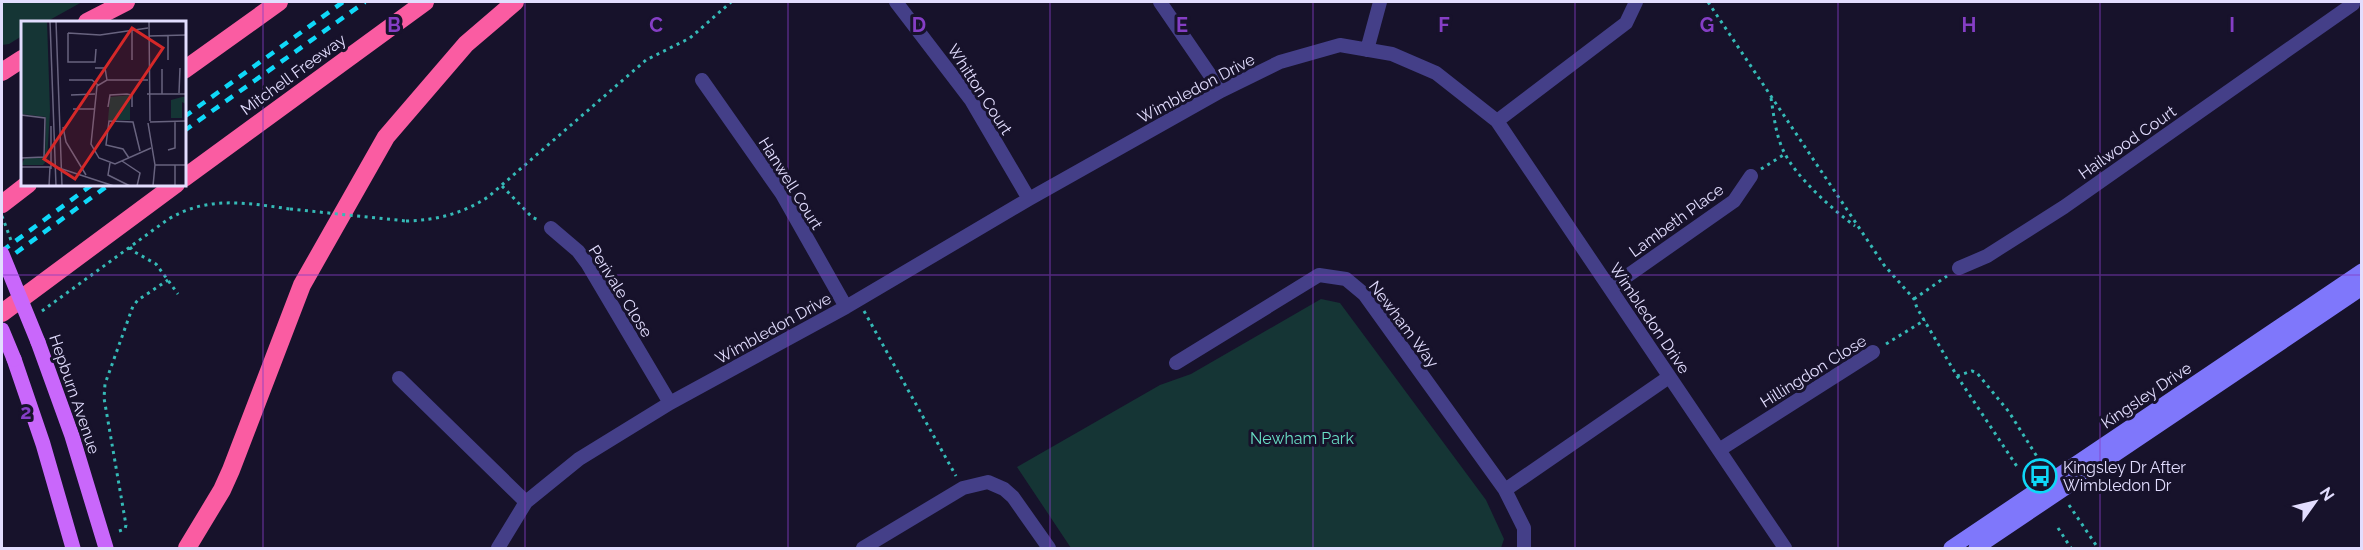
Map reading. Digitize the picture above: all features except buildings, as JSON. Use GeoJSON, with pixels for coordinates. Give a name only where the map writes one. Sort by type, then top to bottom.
{"type":"FeatureCollection","features":[{"type":"Feature","properties":{"kind":"highway"},"geometry":{"type":"LineString","coordinates":[[89,21],[126,2]]}},
{"type":"Feature","properties":{"kind":"highway"},"geometry":{"type":"LineString","coordinates":[[186,69],[279,2]]}},
{"type":"Feature","properties":{"kind":"highway","name":"Mitchell Freeway"},"geometry":{"type":"LineString","coordinates":[[186,177],[425,2]]}},
{"type":"Feature","properties":{"kind":"highway"},"geometry":{"type":"LineString","coordinates":[[187,549],[222,490],[231,470],[302,285],[386,137],[465,44],[515,2]]}},
{"type":"Feature","properties":{"kind":"highway"},"geometry":{"type":"LineString","coordinates":[[2,62],[21,54]]}},
{"type":"Feature","properties":{"kind":"highway"},"geometry":{"type":"LineString","coordinates":[[2,72],[21,60]]}},
{"type":"Feature","properties":{"kind":"highway"},"geometry":{"type":"LineString","coordinates":[[2,204],[25,186]]}},
{"type":"Feature","properties":{"kind":"highway"},"geometry":{"type":"LineString","coordinates":[[2,313],[173,186]]}},
{"type":"Feature","properties":{"kind":"highway"},"geometry":{"type":"LineString","coordinates":[[178,549],[198,531]]}},
{"type":"Feature","properties":{"kind":"main road","name":"Hepburn Avenue"},"geometry":{"type":"LineString","coordinates":[[2,254],[39,342],[72,436],[106,549]]}},
{"type":"Feature","properties":{"kind":"main road","name":"Kingsley Drive"},"geometry":{"type":"LineString","coordinates":[[1951,549],[2361,271]]}},
{"type":"Feature","properties":{"kind":"main road","name":"Kingsley Drive"},"geometry":{"type":"LineString","coordinates":[[1976,549],[2361,288]]}},
{"type":"Feature","properties":{"kind":"main road"},"geometry":{"type":"LineString","coordinates":[[2,330],[43,444],[73,549]]}},
{"type":"Feature","properties":{"kind":"street","name":"Whitton Court"},"geometry":{"type":"LineString","coordinates":[[896,2],[971,100],[1029,199]]}},
{"type":"Feature","properties":{"kind":"street"},"geometry":{"type":"LineString","coordinates":[[1160,2],[1221,91]]}},
{"type":"Feature","properties":{"kind":"street"},"geometry":{"type":"LineString","coordinates":[[1367,50],[1380,2]]}},
{"type":"Feature","properties":{"kind":"street"},"geometry":{"type":"LineString","coordinates":[[1497,121],[1626,23],[1636,2]]}},
{"type":"Feature","properties":{"kind":"street","name":"Hailwood Court"},"geometry":{"type":"LineString","coordinates":[[1959,268],[1987,256],[2064,207],[2355,6]]}},
{"type":"Feature","properties":{"kind":"street","name":"Wimbledon Drive"},"geometry":{"type":"LineString","coordinates":[[498,549],[526,502],[579,459],[670,403],[852,303],[1029,199],[1221,91],[1280,62],[1340,45],[1392,54],[1436,72],[1497,121],[1785,549]]}},
{"type":"Feature","properties":{"kind":"street","name":"Hanwell Court"},"geometry":{"type":"LineString","coordinates":[[702,80],[782,194],[852,303]]}},
{"type":"Feature","properties":{"kind":"street","name":"Lambeth Place"},"geometry":{"type":"LineString","coordinates":[[1610,288],[1734,201],[1751,176]]}},
{"type":"Feature","properties":{"kind":"street","name":"Perivale Close"},"geometry":{"type":"LineString","coordinates":[[551,228],[578,251],[587,263],[670,403]]}},
{"type":"Feature","properties":{"kind":"street","name":"Newham Way"},"geometry":{"type":"LineString","coordinates":[[1176,363],[1320,275],[1346,279],[1364,294],[1505,490],[1524,528],[1524,549]]}},
{"type":"Feature","properties":{"kind":"street","name":"Hillingdon Close"},"geometry":{"type":"LineString","coordinates":[[1719,450],[1873,352]]}},
{"type":"Feature","properties":{"kind":"street"},"geometry":{"type":"LineString","coordinates":[[1505,490],[1669,377]]}},
{"type":"Feature","properties":{"kind":"street"},"geometry":{"type":"LineString","coordinates":[[399,378],[526,502]]}},
{"type":"Feature","properties":{"kind":"street"},"geometry":{"type":"LineString","coordinates":[[863,549],[963,488],[988,482],[1004,489],[1013,497],[1049,549]]}},
{"type":"Feature","properties":{"kind":"path"},"geometry":{"type":"LineString","coordinates":[[38,314],[172,217],[201,205],[232,202],[406,221],[431,220],[457,213],[480,202],[502,186],[646,60],[690,38],[731,2]]}},
{"type":"Feature","properties":{"kind":"path"},"geometry":{"type":"LineString","coordinates":[[1708,2],[1884,265],[1914,299],[1957,376],[2018,468]]}},
{"type":"Feature","properties":{"kind":"path"},"geometry":{"type":"LineString","coordinates":[[1770,97],[1775,124],[1785,154],[1810,185],[1840,215],[1859,228]]}},
{"type":"Feature","properties":{"kind":"path"},"geometry":{"type":"LineString","coordinates":[[1751,176],[1785,154]]}},
{"type":"Feature","properties":{"kind":"path"},"geometry":{"type":"LineString","coordinates":[[502,186],[532,217],[551,228]]}},
{"type":"Feature","properties":{"kind":"path"},"geometry":{"type":"LineString","coordinates":[[130,246],[133,251],[153,261],[178,294]]}},
{"type":"Feature","properties":{"kind":"path"},"geometry":{"type":"LineString","coordinates":[[1914,299],[1959,268]]}},
{"type":"Feature","properties":{"kind":"path"},"geometry":{"type":"LineString","coordinates":[[119,531],[125,529],[126,525],[104,398],[105,384],[133,306],[138,300],[168,280]]}},
{"type":"Feature","properties":{"kind":"path"},"geometry":{"type":"LineString","coordinates":[[852,303],[963,488]]}},
{"type":"Feature","properties":{"kind":"path","name":"Hillingdon Close"},"geometry":{"type":"LineString","coordinates":[[1873,352],[1925,320]]}},
{"type":"Feature","properties":{"kind":"path"},"geometry":{"type":"LineString","coordinates":[[1957,376],[1972,371],[1977,373],[2009,412],[2041,463]]}},
{"type":"Feature","properties":{"kind":"path"},"geometry":{"type":"LineString","coordinates":[[2065,499],[2098,549]]}},
{"type":"Feature","properties":{"kind":"path"},"geometry":{"type":"LineString","coordinates":[[2058,528],[2072,549]]}},
{"type":"Feature","properties":{"kind":"green space"},"geometry":{"type":"Polygon","coordinates":[[[2,2],[82,2],[48,21],[21,21],[21,37],[9,44],[2,45],[2,2]]]}},
{"type":"Feature","properties":{"kind":"green space","name":"Newham Park"},"geometry":{"type":"Polygon","coordinates":[[[1321,299],[1340,303],[1486,500],[1504,539],[1501,548],[1071,548],[1017,467],[1160,385],[1191,374],[1321,299]]]}},
{"type":"Feature","properties":{"kind":"railway"},"geometry":{"type":"LineString","coordinates":[[186,116],[343,2]]}},
{"type":"Feature","properties":{"kind":"railway"},"geometry":{"type":"LineString","coordinates":[[186,130],[365,2]]}},
{"type":"Feature","properties":{"kind":"railway"},"geometry":{"type":"LineString","coordinates":[[2,251],[90,186]]}},
{"type":"Feature","properties":{"kind":"railway"},"geometry":{"type":"LineString","coordinates":[[2,263],[107,186]]}},
{"type":"Feature","properties":{"kind":"place","name":"Kingsley Dr After Wimbledon Dr"},"geometry":{"type":"Point","coordinates":[2040,476]}}]}
